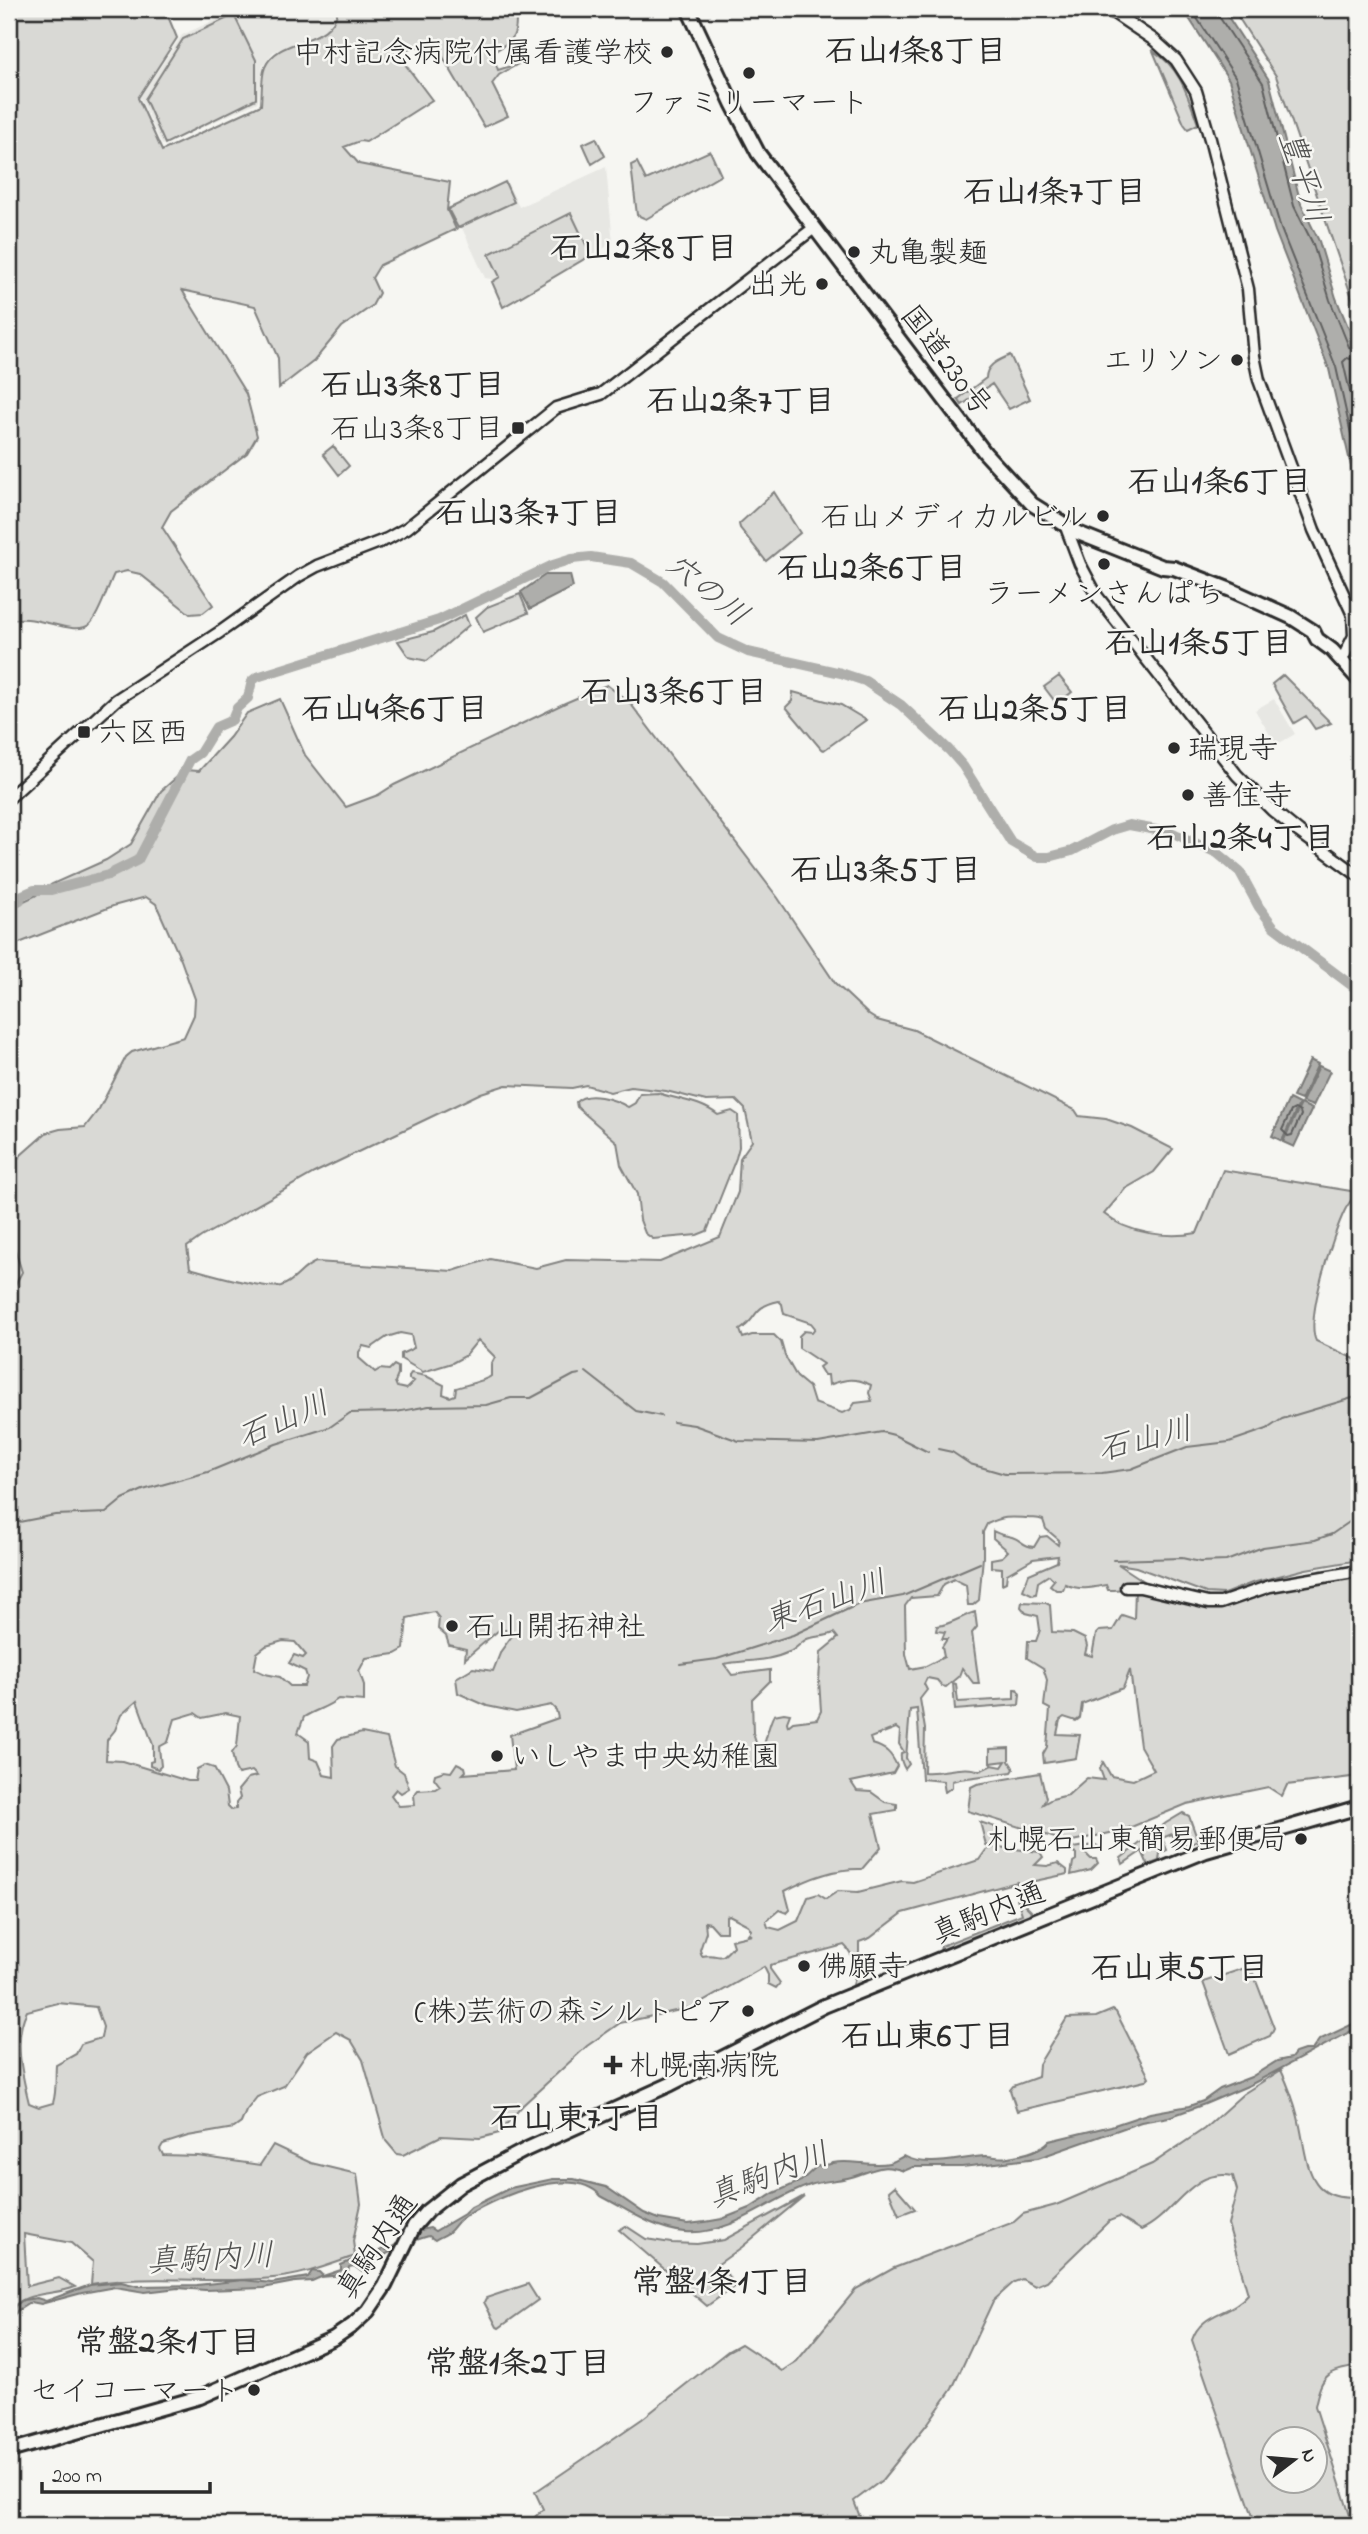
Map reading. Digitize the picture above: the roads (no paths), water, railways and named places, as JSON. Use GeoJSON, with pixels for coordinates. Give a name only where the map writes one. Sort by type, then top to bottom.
{"type":"FeatureCollection","features":[{"type":"Feature","properties":{"kind":"highway","name":"国道230号"},"geometry":{"type":"LineString","coordinates":[[688,9],[758,153],[991,461],[1032,504],[1066,527],[1163,567],[1174,568],[1267,605],[1313,631],[1317,639],[1332,649],[1359,680]]}},
{"type":"Feature","properties":{"kind":"highway","name":"真駒内通"},"geometry":{"type":"LineString","coordinates":[[9,2451],[200,2397],[322,2343],[353,2325],[368,2311],[385,2286],[414,2226],[436,2202],[472,2178],[537,2144],[671,2084],[824,2006],[1206,1851],[1359,1807]]}},
{"type":"Feature","properties":{"kind":"street"},"geometry":{"type":"LineString","coordinates":[[1108,9],[1154,40],[1176,60],[1196,91],[1248,289],[1259,380],[1314,530],[1353,615],[1354,636],[1342,660]]}},
{"type":"Feature","properties":{"kind":"street"},"geometry":{"type":"LineString","coordinates":[[9,798],[116,700],[299,576],[407,528],[556,408],[601,394],[814,228]]}},
{"type":"Feature","properties":{"kind":"street"},"geometry":{"type":"LineString","coordinates":[[1066,527],[1080,564],[1097,596],[1235,773],[1272,810],[1359,876]]}},
{"type":"Feature","properties":{"kind":"street"},"geometry":{"type":"LineString","coordinates":[[1126,1587],[1140,1587],[1208,1603],[1221,1603],[1270,1586],[1359,1571]]}},
{"type":"Feature","properties":{"kind":"water"},"geometry":{"type":"Polygon","coordinates":[[[1183,9],[1223,9],[1269,80],[1301,204],[1319,241],[1336,298],[1359,353],[1359,502],[1329,369],[1275,231],[1229,80],[1183,9]]]}},
{"type":"Feature","properties":{"kind":"water"},"geometry":{"type":"Polygon","coordinates":[[[545,575],[570,575],[573,587],[530,609],[521,592],[545,575]]]}},
{"type":"Feature","properties":{"kind":"water"},"geometry":{"type":"Polygon","coordinates":[[[1310,1060],[1318,1064],[1301,1100],[1293,1097],[1310,1060]]]}},
{"type":"Feature","properties":{"kind":"water"},"geometry":{"type":"Polygon","coordinates":[[[1319,1066],[1330,1071],[1313,1106],[1302,1102],[1319,1066]]]}},
{"type":"Feature","properties":{"kind":"water"},"geometry":{"type":"Polygon","coordinates":[[[1289,1099],[1299,1104],[1282,1141],[1272,1136],[1289,1099]]]}},
{"type":"Feature","properties":{"kind":"water"},"geometry":{"type":"Polygon","coordinates":[[[1301,1104],[1312,1109],[1294,1147],[1283,1142],[1301,1104]]]}},
{"type":"Feature","properties":{"kind":"water"},"geometry":{"type":"Polygon","coordinates":[[[1359,2021],[1359,2027],[1250,2085],[1169,2117],[1141,2122],[1038,2158],[962,2167],[913,2167],[904,2171],[880,2168],[852,2177],[810,2185],[734,2223],[702,2232],[673,2230],[651,2223],[588,2187],[571,2183],[551,2184],[510,2194],[490,2203],[460,2220],[446,2234],[435,2240],[429,2236],[403,2246],[380,2258],[362,2272],[354,2266],[349,2267],[348,2273],[343,2275],[263,2288],[178,2288],[145,2292],[115,2287],[41,2304],[31,2302],[17,2311],[9,2325],[15,2306],[23,2300],[37,2298],[46,2301],[90,2285],[121,2282],[138,2286],[197,2285],[243,2280],[272,2283],[308,2277],[312,2271],[323,2276],[341,2270],[341,2265],[366,2254],[370,2256],[383,2249],[387,2250],[420,2230],[430,2228],[435,2231],[471,2207],[510,2188],[553,2179],[574,2179],[606,2187],[644,2213],[659,2219],[688,2224],[722,2219],[750,2208],[801,2181],[817,2166],[840,2162],[882,2164],[904,2156],[923,2162],[934,2162],[1019,2155],[1036,2150],[1049,2141],[1203,2101],[1220,2089],[1251,2077],[1277,2061],[1291,2058],[1295,2053],[1304,2050],[1312,2050],[1319,2040],[1359,2021]]]}},
{"type":"Feature","properties":{"kind":"waterway"},"geometry":{"type":"LineString","coordinates":[[9,20],[23,9]]}},
{"type":"Feature","properties":{"kind":"waterway","name":"穴の川"},"geometry":{"type":"LineString","coordinates":[[9,906],[20,900],[20,896],[34,890],[51,890],[108,875],[138,860],[190,760],[200,753],[216,727],[232,720],[237,708],[248,698],[252,681],[257,677],[439,620],[553,565],[591,557],[631,563],[663,582],[718,638],[748,652],[865,681],[901,705],[963,766],[1011,842],[1037,857],[1072,851],[1112,830],[1129,825],[1173,833],[1217,853],[1240,872],[1259,907],[1274,927],[1359,991]]}},
{"type":"Feature","properties":{"kind":"waterway","name":"石山川"},"geometry":{"type":"LineString","coordinates":[[586,1372],[636,1411],[661,1416]]}},
{"type":"Feature","properties":{"kind":"waterway","name":"石山川"},"geometry":{"type":"LineString","coordinates":[[9,1524],[55,1515],[106,1513],[123,1499],[143,1490],[208,1472],[276,1444],[330,1427],[350,1413],[396,1412],[429,1406],[486,1405],[511,1398],[531,1398],[580,1374]]}},
{"type":"Feature","properties":{"kind":"waterway","name":"石山川"},"geometry":{"type":"LineString","coordinates":[[938,1449],[952,1452],[970,1464],[1005,1474],[1102,1473],[1131,1469],[1187,1447],[1229,1442],[1267,1429],[1282,1419],[1359,1396]]}},
{"type":"Feature","properties":{"kind":"waterway","name":"石山川"},"geometry":{"type":"LineString","coordinates":[[673,1422],[694,1425],[739,1441],[818,1443],[882,1432],[928,1452]]}},
{"type":"Feature","properties":{"kind":"waterway","name":"東石山川"},"geometry":{"type":"LineString","coordinates":[[1113,1560],[1182,1558],[1200,1562],[1226,1561],[1263,1547],[1315,1540],[1332,1534],[1359,1518]]}},
{"type":"Feature","properties":{"kind":"waterway","name":"東石山川"},"geometry":{"type":"LineString","coordinates":[[680,1664],[717,1659],[793,1635],[859,1604],[903,1596],[980,1563]]}},
{"type":"Feature","properties":{"kind":"place","name":"中村記念病院付属看護学校"},"geometry":{"type":"Point","coordinates":[667,52]}},
{"type":"Feature","properties":{"kind":"place","name":"ファミリーマート"},"geometry":{"type":"Point","coordinates":[749,73]}},
{"type":"Feature","properties":{"kind":"place","name":"丸亀製麺"},"geometry":{"type":"Point","coordinates":[854,252]}},
{"type":"Feature","properties":{"kind":"place","name":"出光"},"geometry":{"type":"Point","coordinates":[822,284]}},
{"type":"Feature","properties":{"kind":"place","name":"エリソン"},"geometry":{"type":"Point","coordinates":[1237,360]}},
{"type":"Feature","properties":{"kind":"place","name":"石山3条8丁目"},"geometry":{"type":"Point","coordinates":[518,428]}},
{"type":"Feature","properties":{"kind":"place","name":"石山メディカルビル"},"geometry":{"type":"Point","coordinates":[1103,516]}},
{"type":"Feature","properties":{"kind":"place","name":"ラーメンさんぱち"},"geometry":{"type":"Point","coordinates":[1104,564]}},
{"type":"Feature","properties":{"kind":"place","name":"六区西"},"geometry":{"type":"Point","coordinates":[84,732]}},
{"type":"Feature","properties":{"kind":"place","name":"瑞現寺"},"geometry":{"type":"Point","coordinates":[1174,748]}},
{"type":"Feature","properties":{"kind":"place","name":"善住寺"},"geometry":{"type":"Point","coordinates":[1188,795]}},
{"type":"Feature","properties":{"kind":"place","name":"石山開拓神社"},"geometry":{"type":"Point","coordinates":[452,1626]}},
{"type":"Feature","properties":{"kind":"place","name":"いしやま中央幼稚園"},"geometry":{"type":"Point","coordinates":[497,1756]}},
{"type":"Feature","properties":{"kind":"place","name":"札幌石山東簡易郵便局"},"geometry":{"type":"Point","coordinates":[1301,1839]}},
{"type":"Feature","properties":{"kind":"place","name":"佛願寺"},"geometry":{"type":"Point","coordinates":[804,1966]}},
{"type":"Feature","properties":{"kind":"place","name":"(株)芸術の森シルトピア"},"geometry":{"type":"Point","coordinates":[748,2011]}},
{"type":"Feature","properties":{"kind":"place","name":"札幌南病院"},"geometry":{"type":"Point","coordinates":[613,2065]}},
{"type":"Feature","properties":{"kind":"place","name":"セイコーマート"},"geometry":{"type":"Point","coordinates":[254,2390]}},
{"type":"Feature","properties":{"kind":"district","name":"石山1条8丁目"},"geometry":{"type":"Point","coordinates":[916,50]}},
{"type":"Feature","properties":{"kind":"district","name":"石山1条7丁目"},"geometry":{"type":"Point","coordinates":[1055,191]}},
{"type":"Feature","properties":{"kind":"district","name":"石山2条8丁目"},"geometry":{"type":"Point","coordinates":[644,247]}},
{"type":"Feature","properties":{"kind":"district","name":"石山3条8丁目"},"geometry":{"type":"Point","coordinates":[413,384]}},
{"type":"Feature","properties":{"kind":"district","name":"石山2条7丁目"},"geometry":{"type":"Point","coordinates":[741,400]}},
{"type":"Feature","properties":{"kind":"district","name":"石山1条6丁目"},"geometry":{"type":"Point","coordinates":[1220,481]}},
{"type":"Feature","properties":{"kind":"district","name":"石山3条7丁目"},"geometry":{"type":"Point","coordinates":[529,512]}},
{"type":"Feature","properties":{"kind":"district","name":"石山2条6丁目"},"geometry":{"type":"Point","coordinates":[872,567]}},
{"type":"Feature","properties":{"kind":"district","name":"石山1条5丁目"},"geometry":{"type":"Point","coordinates":[1199,642]}},
{"type":"Feature","properties":{"kind":"district","name":"石山3条6丁目"},"geometry":{"type":"Point","coordinates":[674,691]}},
{"type":"Feature","properties":{"kind":"district","name":"石山4条6丁目"},"geometry":{"type":"Point","coordinates":[395,708]}},
{"type":"Feature","properties":{"kind":"district","name":"石山2条5丁目"},"geometry":{"type":"Point","coordinates":[1035,708]}},
{"type":"Feature","properties":{"kind":"district","name":"石山2条4丁目"},"geometry":{"type":"Point","coordinates":[1241,837]}},
{"type":"Feature","properties":{"kind":"district","name":"石山3条5丁目"},"geometry":{"type":"Point","coordinates":[886,869]}},
{"type":"Feature","properties":{"kind":"district","name":"石山東5丁目"},"geometry":{"type":"Point","coordinates":[1180,1967]}},
{"type":"Feature","properties":{"kind":"district","name":"石山東6丁目"},"geometry":{"type":"Point","coordinates":[928,2035]}},
{"type":"Feature","properties":{"kind":"district","name":"石山東7丁目"},"geometry":{"type":"Point","coordinates":[577,2117]}},
{"type":"Feature","properties":{"kind":"district","name":"常盤1条1丁目"},"geometry":{"type":"Point","coordinates":[722,2281]}},
{"type":"Feature","properties":{"kind":"district","name":"常盤2条1丁目"},"geometry":{"type":"Point","coordinates":[168,2341]}},
{"type":"Feature","properties":{"kind":"district","name":"常盤1条2丁目"},"geometry":{"type":"Point","coordinates":[518,2362]}},
{"type":"Feature","properties":{"kind":"water label","name":"豊平川"},"geometry":{"type":"Point","coordinates":[1305,177]}},
{"type":"Feature","properties":{"kind":"water label","name":"真駒内川"},"geometry":{"type":"Point","coordinates":[768,2174]}},
{"type":"Feature","properties":{"kind":"water label","name":"真駒内川"},"geometry":{"type":"Point","coordinates":[210,2257]}}]}
